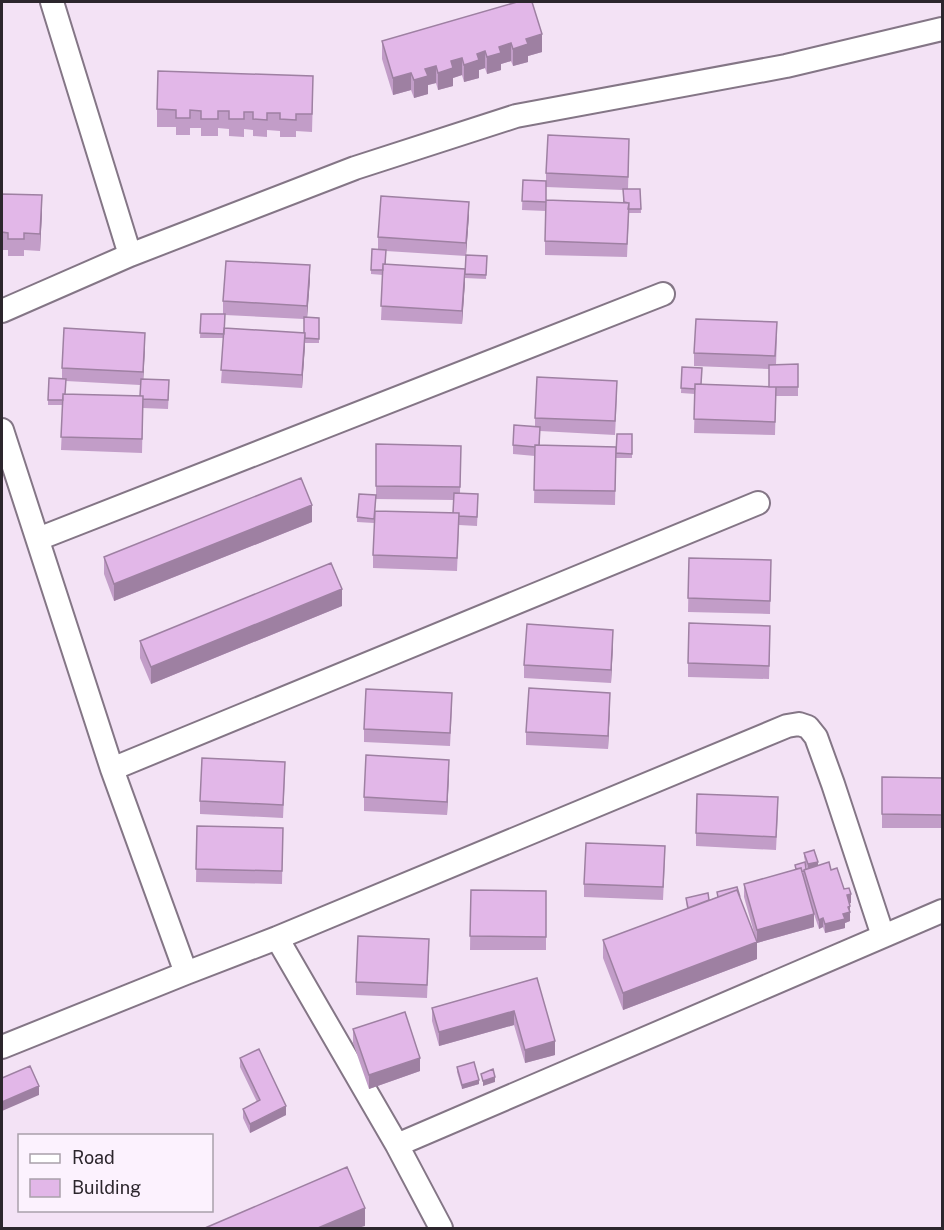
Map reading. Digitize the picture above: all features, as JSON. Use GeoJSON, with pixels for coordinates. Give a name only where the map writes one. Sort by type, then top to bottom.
{"type":"FeatureCollection","features":[{"type":"Feature","properties":{"kind":"street"},"geometry":{"type":"LineString","coordinates":[[52,2],[130,255]]}},
{"type":"Feature","properties":{"kind":"street"},"geometry":{"type":"LineString","coordinates":[[2,311],[130,255],[355,168],[516,116],[786,66],[942,29]]}},
{"type":"Feature","properties":{"kind":"street"},"geometry":{"type":"LineString","coordinates":[[38,538],[663,294]]}},
{"type":"Feature","properties":{"kind":"street"},"geometry":{"type":"LineString","coordinates":[[2,430],[112,769],[186,973]]}},
{"type":"Feature","properties":{"kind":"street"},"geometry":{"type":"LineString","coordinates":[[112,769],[758,502]]}},
{"type":"Feature","properties":{"kind":"street"},"geometry":{"type":"LineString","coordinates":[[2,1047],[277,938],[787,726],[799,724],[808,727],[816,737],[883,936]]}},
{"type":"Feature","properties":{"kind":"street"},"geometry":{"type":"LineString","coordinates":[[397,1145],[942,910]]}},
{"type":"Feature","properties":{"kind":"street"},"geometry":{"type":"LineString","coordinates":[[277,938],[397,1145],[441,1228]]}},
{"type":"Feature","properties":{"kind":"building"},"geometry":{"type":"Polygon","coordinates":[[[517,2],[532,2],[542,34],[526,39],[528,44],[513,49],[511,43],[499,47],[501,53],[487,57],[485,51],[477,54],[479,60],[464,65],[462,58],[451,61],[453,68],[438,73],[436,66],[425,69],[428,76],[414,80],[411,73],[393,78],[382,41],[517,2]]]}},
{"type":"Feature","properties":{"kind":"building"},"geometry":{"type":"Polygon","coordinates":[[[158,71],[313,76],[312,114],[296,114],[296,120],[280,119],[280,113],[267,113],[267,120],[253,119],[253,112],[244,112],[244,119],[229,119],[229,111],[218,111],[218,119],[201,119],[201,111],[190,110],[190,118],[176,118],[176,110],[157,109],[158,71]]]}},
{"type":"Feature","properties":{"kind":"building"},"geometry":{"type":"Polygon","coordinates":[[[548,135],[629,139],[628,177],[546,173],[548,135]]]}},
{"type":"Feature","properties":{"kind":"building"},"geometry":{"type":"Polygon","coordinates":[[[523,180],[546,181],[546,202],[522,201],[523,180]]]}},
{"type":"Feature","properties":{"kind":"building"},"geometry":{"type":"Polygon","coordinates":[[[623,189],[640,189],[641,209],[628,209],[629,203],[624,202],[623,189]]]}},
{"type":"Feature","properties":{"kind":"building"},"geometry":{"type":"Polygon","coordinates":[[[2,194],[42,195],[40,234],[24,233],[24,239],[8,239],[8,233],[2,232],[2,194]]]}},
{"type":"Feature","properties":{"kind":"building"},"geometry":{"type":"Polygon","coordinates":[[[381,196],[469,202],[466,243],[378,237],[381,196]]]}},
{"type":"Feature","properties":{"kind":"building"},"geometry":{"type":"Polygon","coordinates":[[[546,200],[629,203],[627,244],[545,241],[546,200]]]}},
{"type":"Feature","properties":{"kind":"building"},"geometry":{"type":"Polygon","coordinates":[[[372,249],[386,250],[383,270],[371,270],[372,249]]]}},
{"type":"Feature","properties":{"kind":"building"},"geometry":{"type":"Polygon","coordinates":[[[466,255],[487,256],[486,275],[465,274],[466,255]]]}},
{"type":"Feature","properties":{"kind":"building"},"geometry":{"type":"Polygon","coordinates":[[[226,261],[310,265],[307,306],[223,301],[226,261]]]}},
{"type":"Feature","properties":{"kind":"building"},"geometry":{"type":"Polygon","coordinates":[[[383,264],[465,269],[462,311],[381,306],[383,264]]]}},
{"type":"Feature","properties":{"kind":"building"},"geometry":{"type":"Polygon","coordinates":[[[201,314],[225,314],[224,334],[200,333],[201,314]]]}},
{"type":"Feature","properties":{"kind":"building"},"geometry":{"type":"Polygon","coordinates":[[[304,317],[319,318],[319,339],[305,338],[304,317]]]}},
{"type":"Feature","properties":{"kind":"building"},"geometry":{"type":"Polygon","coordinates":[[[696,319],[777,322],[775,356],[694,353],[696,319]]]}},
{"type":"Feature","properties":{"kind":"building"},"geometry":{"type":"Polygon","coordinates":[[[64,328],[145,333],[143,372],[62,368],[64,328]]]}},
{"type":"Feature","properties":{"kind":"building"},"geometry":{"type":"Polygon","coordinates":[[[224,328],[305,333],[302,375],[221,370],[224,328]]]}},
{"type":"Feature","properties":{"kind":"building"},"geometry":{"type":"Polygon","coordinates":[[[798,364],[798,387],[769,387],[769,365],[798,364]]]}},
{"type":"Feature","properties":{"kind":"building"},"geometry":{"type":"Polygon","coordinates":[[[682,367],[702,368],[701,384],[695,384],[695,389],[681,388],[682,367]]]}},
{"type":"Feature","properties":{"kind":"building"},"geometry":{"type":"Polygon","coordinates":[[[537,377],[617,381],[615,421],[535,418],[537,377]]]}},
{"type":"Feature","properties":{"kind":"building"},"geometry":{"type":"Polygon","coordinates":[[[49,378],[66,379],[63,400],[48,400],[49,378]]]}},
{"type":"Feature","properties":{"kind":"building"},"geometry":{"type":"Polygon","coordinates":[[[141,379],[169,380],[168,400],[143,399],[143,396],[140,396],[141,379]]]}},
{"type":"Feature","properties":{"kind":"building"},"geometry":{"type":"Polygon","coordinates":[[[695,384],[776,387],[775,422],[694,419],[695,384]]]}},
{"type":"Feature","properties":{"kind":"building"},"geometry":{"type":"Polygon","coordinates":[[[63,394],[143,396],[142,439],[61,437],[63,394]]]}},
{"type":"Feature","properties":{"kind":"building"},"geometry":{"type":"Polygon","coordinates":[[[514,425],[540,427],[539,445],[535,447],[513,445],[514,425]]]}},
{"type":"Feature","properties":{"kind":"building"},"geometry":{"type":"Polygon","coordinates":[[[617,434],[632,434],[632,454],[616,453],[617,434]]]}},
{"type":"Feature","properties":{"kind":"building"},"geometry":{"type":"Polygon","coordinates":[[[376,444],[461,446],[460,487],[376,486],[376,444]]]}},
{"type":"Feature","properties":{"kind":"building"},"geometry":{"type":"Polygon","coordinates":[[[535,445],[616,447],[615,491],[534,490],[535,445]]]}},
{"type":"Feature","properties":{"kind":"building"},"geometry":{"type":"Polygon","coordinates":[[[301,478],[312,505],[114,584],[104,557],[301,478]]]}},
{"type":"Feature","properties":{"kind":"building"},"geometry":{"type":"Polygon","coordinates":[[[454,493],[478,494],[477,517],[459,516],[459,513],[453,513],[454,493]]]}},
{"type":"Feature","properties":{"kind":"building"},"geometry":{"type":"Polygon","coordinates":[[[359,494],[376,495],[374,519],[357,517],[359,494]]]}},
{"type":"Feature","properties":{"kind":"building"},"geometry":{"type":"Polygon","coordinates":[[[375,511],[459,513],[457,558],[373,555],[375,511]]]}},
{"type":"Feature","properties":{"kind":"building"},"geometry":{"type":"Polygon","coordinates":[[[689,558],[771,560],[770,601],[688,598],[689,558]]]}},
{"type":"Feature","properties":{"kind":"building"},"geometry":{"type":"Polygon","coordinates":[[[331,563],[342,589],[151,667],[140,641],[331,563]]]}},
{"type":"Feature","properties":{"kind":"building"},"geometry":{"type":"Polygon","coordinates":[[[689,623],[770,626],[769,666],[688,663],[689,623]]]}},
{"type":"Feature","properties":{"kind":"building"},"geometry":{"type":"Polygon","coordinates":[[[527,624],[613,630],[611,670],[524,665],[527,624]]]}},
{"type":"Feature","properties":{"kind":"building"},"geometry":{"type":"Polygon","coordinates":[[[529,688],[610,693],[608,736],[526,732],[529,688]]]}},
{"type":"Feature","properties":{"kind":"building"},"geometry":{"type":"Polygon","coordinates":[[[366,689],[452,693],[450,733],[364,729],[366,689]]]}},
{"type":"Feature","properties":{"kind":"building"},"geometry":{"type":"Polygon","coordinates":[[[366,755],[449,760],[447,802],[364,797],[366,755]]]}},
{"type":"Feature","properties":{"kind":"building"},"geometry":{"type":"Polygon","coordinates":[[[202,758],[285,762],[283,805],[200,801],[202,758]]]}},
{"type":"Feature","properties":{"kind":"building"},"geometry":{"type":"Polygon","coordinates":[[[882,777],[942,778],[942,815],[882,814],[882,777]]]}},
{"type":"Feature","properties":{"kind":"building"},"geometry":{"type":"Polygon","coordinates":[[[697,794],[778,797],[776,837],[696,833],[697,794]]]}},
{"type":"Feature","properties":{"kind":"building"},"geometry":{"type":"Polygon","coordinates":[[[197,826],[283,828],[282,871],[196,869],[197,826]]]}},
{"type":"Feature","properties":{"kind":"building"},"geometry":{"type":"Polygon","coordinates":[[[586,843],[665,846],[663,887],[584,884],[586,843]]]}},
{"type":"Feature","properties":{"kind":"building"},"geometry":{"type":"Polygon","coordinates":[[[814,850],[818,862],[808,864],[804,853],[814,850]]]}},
{"type":"Feature","properties":{"kind":"building"},"geometry":{"type":"Polygon","coordinates":[[[805,862],[804,871],[802,872],[801,868],[796,869],[795,865],[805,862]]]}},
{"type":"Feature","properties":{"kind":"building"},"geometry":{"type":"Polygon","coordinates":[[[829,862],[831,870],[837,868],[844,889],[849,888],[851,894],[847,895],[850,912],[843,914],[845,919],[825,924],[823,918],[819,920],[804,870],[829,862]]]}},
{"type":"Feature","properties":{"kind":"building"},"geometry":{"type":"Polygon","coordinates":[[[801,868],[814,914],[757,930],[744,884],[801,868]]]}},
{"type":"Feature","properties":{"kind":"building"},"geometry":{"type":"Polygon","coordinates":[[[737,887],[740,897],[737,890],[718,897],[717,892],[737,887]]]}},
{"type":"Feature","properties":{"kind":"building"},"geometry":{"type":"Polygon","coordinates":[[[471,890],[546,891],[546,937],[470,936],[471,890]]]}},
{"type":"Feature","properties":{"kind":"building"},"geometry":{"type":"Polygon","coordinates":[[[737,890],[757,942],[623,993],[603,940],[737,890]]]}},
{"type":"Feature","properties":{"kind":"building"},"geometry":{"type":"Polygon","coordinates":[[[708,893],[709,900],[688,908],[686,898],[708,893]]]}},
{"type":"Feature","properties":{"kind":"building"},"geometry":{"type":"Polygon","coordinates":[[[358,936],[429,939],[427,985],[356,982],[358,936]]]}},
{"type":"Feature","properties":{"kind":"building"},"geometry":{"type":"Polygon","coordinates":[[[537,978],[555,1041],[525,1050],[514,1011],[439,1032],[432,1008],[537,978]]]}},
{"type":"Feature","properties":{"kind":"building"},"geometry":{"type":"Polygon","coordinates":[[[405,1012],[420,1058],[369,1075],[353,1029],[405,1012]]]}},
{"type":"Feature","properties":{"kind":"building"},"geometry":{"type":"Polygon","coordinates":[[[259,1049],[286,1106],[250,1124],[243,1109],[260,1100],[240,1058],[259,1049]]]}},
{"type":"Feature","properties":{"kind":"building"},"geometry":{"type":"Polygon","coordinates":[[[474,1062],[479,1080],[462,1085],[457,1067],[474,1062]]]}},
{"type":"Feature","properties":{"kind":"building"},"geometry":{"type":"Polygon","coordinates":[[[30,1066],[39,1086],[2,1102],[2,1078],[30,1066]]]}},
{"type":"Feature","properties":{"kind":"building"},"geometry":{"type":"Polygon","coordinates":[[[493,1069],[495,1077],[483,1081],[481,1074],[493,1069]]]}},
{"type":"Feature","properties":{"kind":"building"},"geometry":{"type":"Polygon","coordinates":[[[347,1167],[365,1208],[318,1228],[205,1228],[347,1167]]]}}]}
